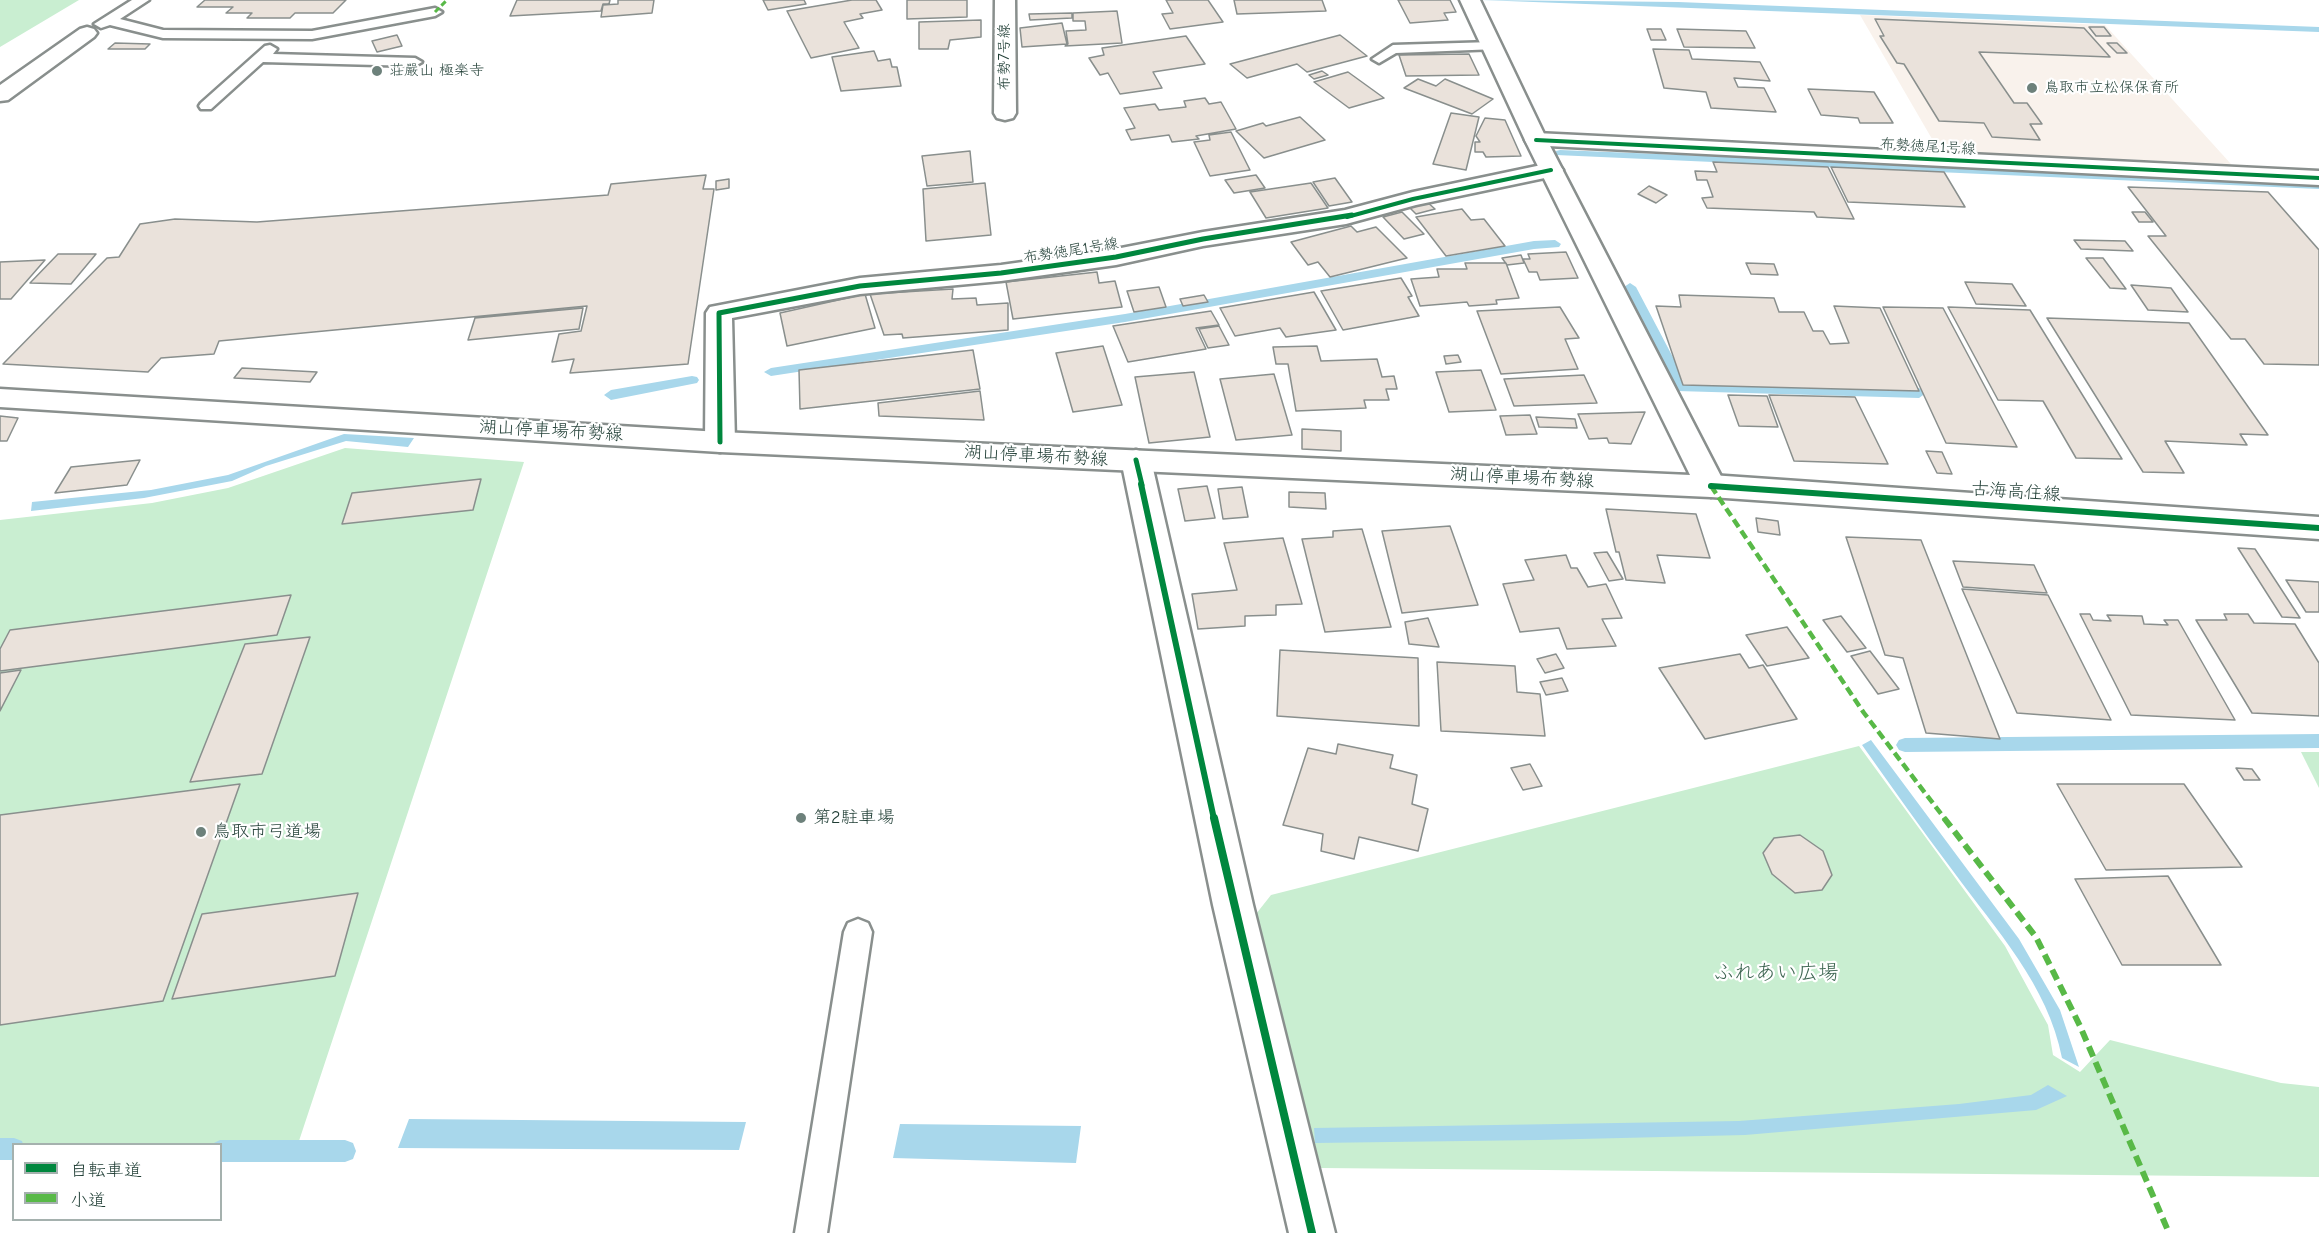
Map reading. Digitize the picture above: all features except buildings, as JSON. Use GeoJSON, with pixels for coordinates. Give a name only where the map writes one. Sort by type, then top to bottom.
{"type":"FeatureCollection","features":[{"type":"Feature","properties":{"kind":"street","name":"布勢7号線"},"geometry":{"type":"LineString","coordinates":[[1005,0],[1005,113]]}},
{"type":"Feature","properties":{"kind":"street"},"geometry":{"type":"LineString","coordinates":[[1470,0],[1536,140],[1710,486]]}},
{"type":"Feature","properties":{"kind":"street"},"geometry":{"type":"LineString","coordinates":[[0,96],[87,33]]}},
{"type":"Feature","properties":{"kind":"street","name":"布勢徳尾1号線"},"geometry":{"type":"LineString","coordinates":[[1536,140],[2319,178]]}},
{"type":"Feature","properties":{"kind":"street","name":"布勢徳尾1号線"},"geometry":{"type":"LineString","coordinates":[[720,442],[719,313],[860,286],[1001,273],[1116,257],[1203,239],[1346,217],[1413,199],[1551,170]]}},
{"type":"Feature","properties":{"kind":"street","name":"湖山停車場布勢線"},"geometry":{"type":"LineString","coordinates":[[0,398],[720,442],[1710,486]]}},
{"type":"Feature","properties":{"kind":"street"},"geometry":{"type":"LineString","coordinates":[[1136,460],[1233,905],[1312,1233]]}},
{"type":"Feature","properties":{"kind":"street","name":"古海高住線"},"geometry":{"type":"LineString","coordinates":[[1710,486],[2319,528]]}},
{"type":"Feature","properties":{"kind":"lane"},"geometry":{"type":"LineString","coordinates":[[87,33],[142,0]]}},
{"type":"Feature","properties":{"kind":"lane"},"geometry":{"type":"LineString","coordinates":[[408,0],[417,15]]}},
{"type":"Feature","properties":{"kind":"lane"},"geometry":{"type":"LineString","coordinates":[[108,20],[163,34],[312,35],[435,12]]}},
{"type":"Feature","properties":{"kind":"lane"},"geometry":{"type":"LineString","coordinates":[[206,106],[286,34]]}},
{"type":"Feature","properties":{"kind":"lane"},"geometry":{"type":"LineString","coordinates":[[1379,59],[1393,49],[1492,46]]}},
{"type":"Feature","properties":{"kind":"lane"},"geometry":{"type":"LineString","coordinates":[[260,58],[415,62]]}},
{"type":"Feature","properties":{"kind":"lane"},"geometry":{"type":"LineString","coordinates":[[810,1233],[858,932]]}},
{"type":"Feature","properties":{"kind":"shaded area","name":"鳥取市立松保保育所"},"geometry":{"type":"Polygon","coordinates":[[[1860,15],[2105,25],[2231,164],[1939,151],[1860,15]]]}},
{"type":"Feature","properties":{"kind":"green space"},"geometry":{"type":"Polygon","coordinates":[[[0,0],[79,0],[0,47],[0,0]]]}},
{"type":"Feature","properties":{"kind":"green space","name":"鳥取市弓道場"},"geometry":{"type":"Polygon","coordinates":[[[345,448],[524,462],[293,1159],[222,1159],[222,1143],[12,1143],[12,1158],[0,1158],[0,520],[152,503],[228,488],[345,448]]]}},
{"type":"Feature","properties":{"kind":"green space","name":"ふれあい広場"},"geometry":{"type":"Polygon","coordinates":[[[1859,746],[2005,946],[2048,1025],[2053,1055],[2080,1072],[2110,1040],[2281,1083],[2319,1087],[2319,1177],[1321,1168],[1256,914],[1271,895],[1859,746]]]}},
{"type":"Feature","properties":{"kind":"green space"},"geometry":{"type":"Polygon","coordinates":[[[2301,752],[2319,752],[2319,788],[2301,752]]]}},
{"type":"Feature","properties":{"kind":"water"},"geometry":{"type":"Polygon","coordinates":[[[1481,0],[1678,2],[2319,27],[2319,32],[1481,0]]]}},
{"type":"Feature","properties":{"kind":"water"},"geometry":{"type":"Polygon","coordinates":[[[344,434],[414,438],[408,447],[346,441],[266,466],[232,481],[144,498],[31,511],[32,502],[151,490],[228,475],[344,434]]]}},
{"type":"Feature","properties":{"kind":"water"},"geometry":{"type":"Polygon","coordinates":[[[1871,740],[2019,939],[2060,1010],[2079,1067],[2062,1058],[2045,1006],[2018,959],[1862,745],[1871,740]]]}},
{"type":"Feature","properties":{"kind":"water"},"geometry":{"type":"Polygon","coordinates":[[[2048,1085],[2067,1096],[2036,1110],[1745,1135],[1315,1143],[1314,1128],[1739,1121],[1959,1104],[2031,1095],[2048,1085]]]}},
{"type":"Feature","properties":{"kind":"water"},"geometry":{"type":"Polygon","coordinates":[[[409,1119],[746,1122],[739,1150],[398,1148],[409,1119]]]}},
{"type":"Feature","properties":{"kind":"water"},"geometry":{"type":"Polygon","coordinates":[[[900,1124],[1081,1126],[1076,1163],[893,1158],[900,1124]]]}},
{"type":"Feature","properties":{"kind":"waterway"},"geometry":{"type":"LineString","coordinates":[[1560,153],[2319,185]]}},
{"type":"Feature","properties":{"kind":"waterway"},"geometry":{"type":"LineString","coordinates":[[771,372],[1125,318],[1534,245],[1555,244]]}},
{"type":"Feature","properties":{"kind":"waterway"},"geometry":{"type":"LineString","coordinates":[[1630,287],[1682,388],[1919,393]]}},
{"type":"Feature","properties":{"kind":"waterway"},"geometry":{"type":"LineString","coordinates":[[611,395],[692,380]]}},
{"type":"Feature","properties":{"kind":"waterway"},"geometry":{"type":"LineString","coordinates":[[1905,745],[2319,741]]}},
{"type":"Feature","properties":{"kind":"waterway"},"geometry":{"type":"LineString","coordinates":[[0,1149],[12,1149]]}},
{"type":"Feature","properties":{"kind":"waterway"},"geometry":{"type":"LineString","coordinates":[[222,1151],[345,1151]]}},
{"type":"Feature","properties":{"kind":"marked path"},"geometry":{"type":"LineString","coordinates":[[435,12],[447,0]]}},
{"type":"Feature","properties":{"kind":"marked path"},"geometry":{"type":"LineString","coordinates":[[1711,486],[1864,713],[2036,937],[2080,1026],[2169,1233]]}},
{"type":"Feature","properties":{"kind":"cycle path"},"geometry":{"type":"LineString","coordinates":[[1536,140],[2319,178]]}},
{"type":"Feature","properties":{"kind":"cycle path"},"geometry":{"type":"LineString","coordinates":[[720,442],[719,313],[860,286],[1001,273],[1116,257],[1203,239],[1346,217],[1413,199],[1551,170]]}},
{"type":"Feature","properties":{"kind":"cycle path"},"geometry":{"type":"LineString","coordinates":[[1136,460],[1233,905],[1312,1233]]}},
{"type":"Feature","properties":{"kind":"cycle path"},"geometry":{"type":"LineString","coordinates":[[1711,486],[2319,528]]}},
{"type":"Feature","properties":{"kind":"place","name":"荘嚴山 極楽寺"},"geometry":{"type":"Point","coordinates":[377,71]}},
{"type":"Feature","properties":{"kind":"place","name":"鳥取市立松保保育所"},"geometry":{"type":"Point","coordinates":[2032,88]}},
{"type":"Feature","properties":{"kind":"place","name":"第2駐車場"},"geometry":{"type":"Point","coordinates":[801,818]}},
{"type":"Feature","properties":{"kind":"place","name":"鳥取市弓道場"},"geometry":{"type":"Point","coordinates":[201,832]}}]}
